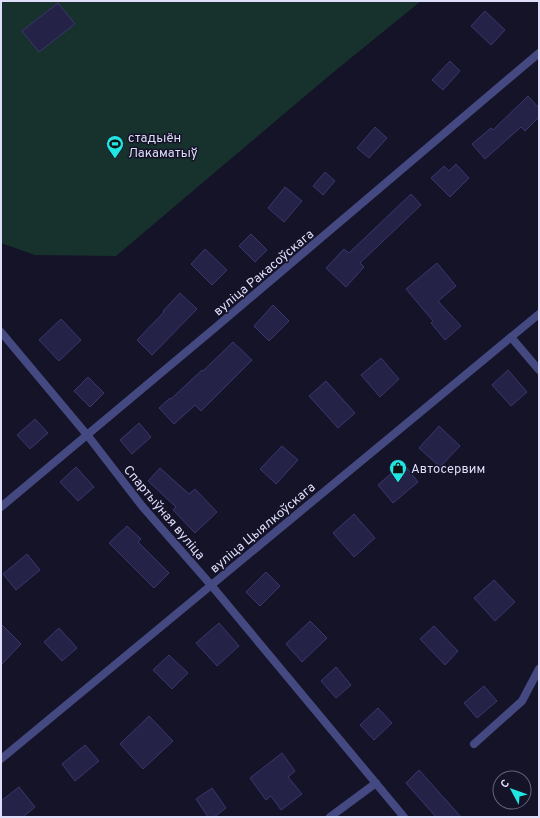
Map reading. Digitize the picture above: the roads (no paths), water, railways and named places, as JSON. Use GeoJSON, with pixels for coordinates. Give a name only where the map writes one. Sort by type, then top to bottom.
{"type":"FeatureCollection","features":[{"type":"Feature","properties":{"kind":"street","name":"вуліца Ракасоўскага"},"geometry":{"type":"LineString","coordinates":[[1,507],[88,436],[539,53]]}},
{"type":"Feature","properties":{"kind":"street","name":"вуліца Цыялкоўскага"},"geometry":{"type":"LineString","coordinates":[[1,759],[539,314]]}},
{"type":"Feature","properties":{"kind":"street","name":"Спартыўная вуліца"},"geometry":{"type":"LineString","coordinates":[[1,332],[88,436],[142,506],[211,585],[404,817]]}},
{"type":"Feature","properties":{"kind":"street"},"geometry":{"type":"LineString","coordinates":[[511,337],[539,370]]}},
{"type":"Feature","properties":{"kind":"street"},"geometry":{"type":"LineString","coordinates":[[474,744],[522,701],[539,669]]}},
{"type":"Feature","properties":{"kind":"street"},"geometry":{"type":"LineString","coordinates":[[330,817],[376,783]]}},
{"type":"Feature","properties":{"kind":"place","name":"стадыён Лакаматыў"},"geometry":{"type":"Point","coordinates":[115,159]}},
{"type":"Feature","properties":{"kind":"place","name":"Автосервим"},"geometry":{"type":"Point","coordinates":[398,483]}}]}
